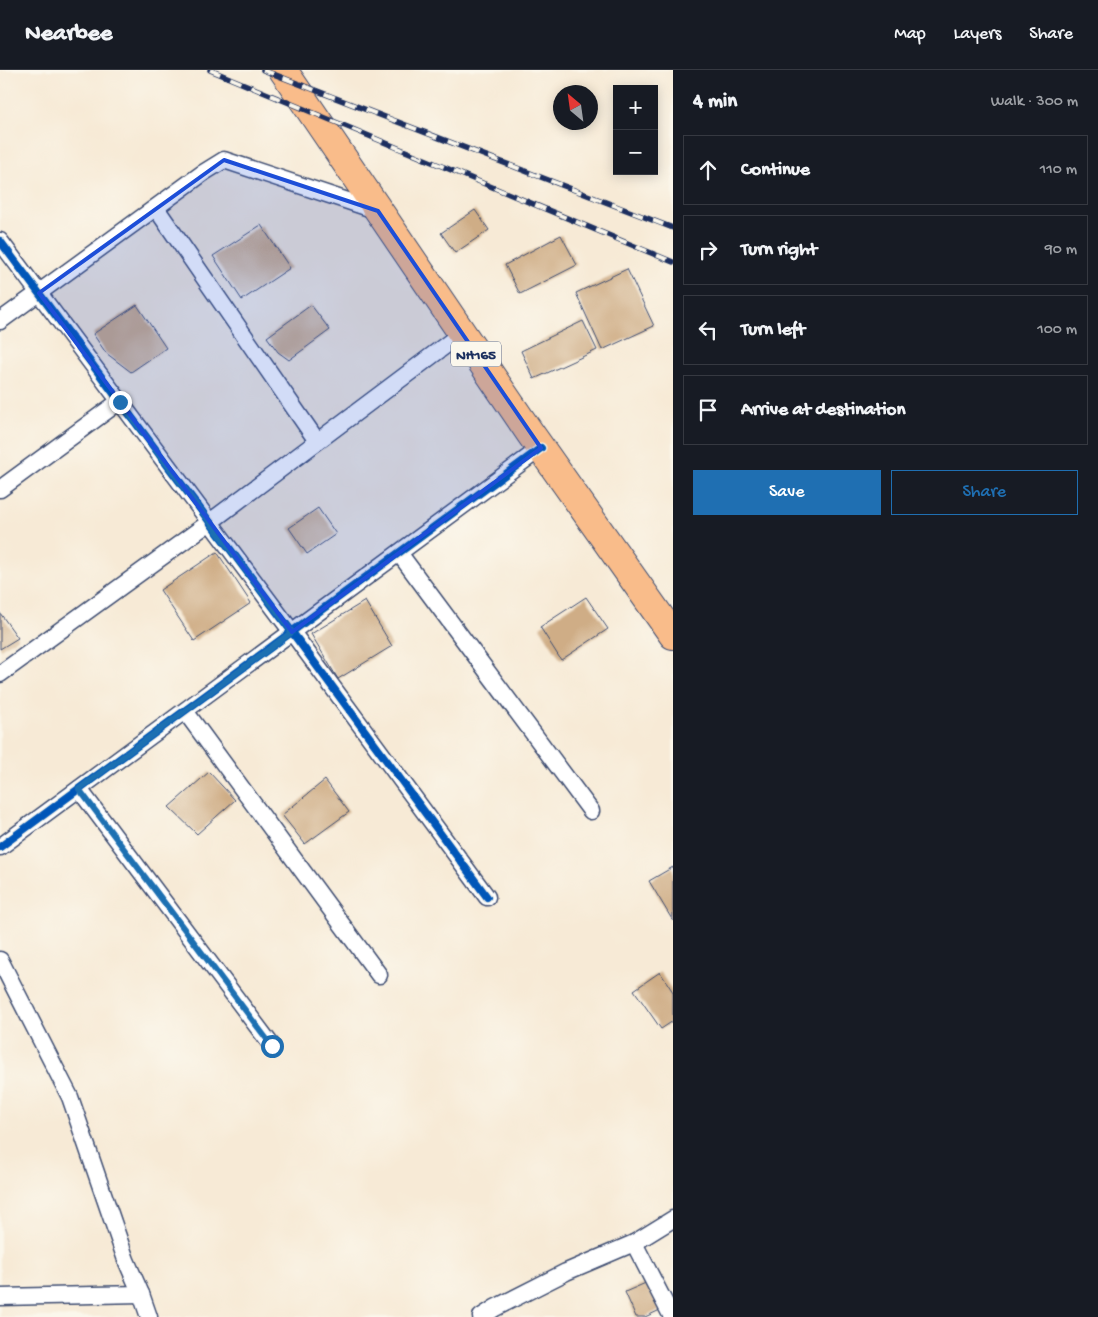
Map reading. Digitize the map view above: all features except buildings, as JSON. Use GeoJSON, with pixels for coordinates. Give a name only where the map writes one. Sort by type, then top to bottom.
{"type":"FeatureCollection","features":[{"type":"Feature","properties":{"kind":"highway","name":"NH165"},"geometry":{"type":"LineString","coordinates":[[283,70],[541,448],[673,635]]}},
{"type":"Feature","properties":{"kind":"street"},"geometry":{"type":"LineString","coordinates":[[0,321],[203,173],[224,160],[378,211]]}},
{"type":"Feature","properties":{"kind":"street"},"geometry":{"type":"LineString","coordinates":[[156,208],[317,441]]}},
{"type":"Feature","properties":{"kind":"street"},"geometry":{"type":"LineString","coordinates":[[0,241],[487,897]]}},
{"type":"Feature","properties":{"kind":"street"},"geometry":{"type":"LineString","coordinates":[[0,674],[210,522],[462,332]]}},
{"type":"Feature","properties":{"kind":"street"},"geometry":{"type":"LineString","coordinates":[[0,489],[120,402]]}},
{"type":"Feature","properties":{"kind":"street"},"geometry":{"type":"LineString","coordinates":[[0,847],[541,448]]}},
{"type":"Feature","properties":{"kind":"street"},"geometry":{"type":"LineString","coordinates":[[399,553],[591,811]]}},
{"type":"Feature","properties":{"kind":"street"},"geometry":{"type":"LineString","coordinates":[[185,711],[380,975]]}},
{"type":"Feature","properties":{"kind":"street"},"geometry":{"type":"LineString","coordinates":[[79,789],[272,1046]]}},
{"type":"Feature","properties":{"kind":"street"},"geometry":{"type":"LineString","coordinates":[[0,960],[70,1097],[126,1260],[149,1317]]}},
{"type":"Feature","properties":{"kind":"street"},"geometry":{"type":"LineString","coordinates":[[481,1317],[566,1272],[634,1243],[673,1219]]}},
{"type":"Feature","properties":{"kind":"street"},"geometry":{"type":"LineString","coordinates":[[634,1243],[672,1317]]}},
{"type":"Feature","properties":{"kind":"street"},"geometry":{"type":"LineString","coordinates":[[0,1297],[141,1294]]}},
{"type":"Feature","properties":{"kind":"highlighted area"},"geometry":{"type":"Polygon","coordinates":[[[224,160],[378,211],[541,448],[292,632],[39,293],[224,160]]]}},
{"type":"Feature","properties":{"kind":"railway"},"geometry":{"type":"LineString","coordinates":[[210,70],[673,262]]}},
{"type":"Feature","properties":{"kind":"railway"},"geometry":{"type":"LineString","coordinates":[[263,70],[673,228]]}},
{"type":"Feature","properties":{"kind":"cycle path"},"geometry":{"type":"LineString","coordinates":[[0,241],[487,897]]}},
{"type":"Feature","properties":{"kind":"cycle path"},"geometry":{"type":"LineString","coordinates":[[0,847],[541,448]]}},
{"type":"Feature","properties":{"kind":"route"},"geometry":{"type":"LineString","coordinates":[[120,402],[292,632],[79,789],[272,1046]]}}]}
